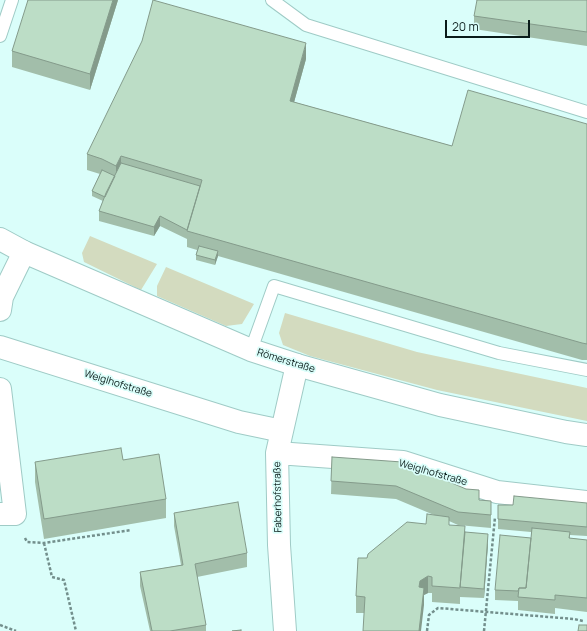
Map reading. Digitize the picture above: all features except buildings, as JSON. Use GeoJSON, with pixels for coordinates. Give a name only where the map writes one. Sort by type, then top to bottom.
{"type":"FeatureCollection","features":[{"type":"Feature","properties":{"kind":"street","name":"Römerstraße"},"geometry":{"type":"LineString","coordinates":[[0,239],[24,252],[251,350],[298,365],[440,405],[566,432],[587,435]]}},
{"type":"Feature","properties":{"kind":"street"},"geometry":{"type":"LineString","coordinates":[[0,310],[2,297],[24,252]]}},
{"type":"Feature","properties":{"kind":"street","name":"Weiglhofstraße"},"geometry":{"type":"LineString","coordinates":[[0,347],[238,422],[282,431]]}},
{"type":"Feature","properties":{"kind":"street","name":"Faberhofstraße"},"geometry":{"type":"LineString","coordinates":[[285,631],[279,545],[277,453],[298,365]]}},
{"type":"Feature","properties":{"kind":"street"},"geometry":{"type":"LineString","coordinates":[[0,389],[8,514]]}},
{"type":"Feature","properties":{"kind":"street","name":"Weiglhofstraße"},"geometry":{"type":"LineString","coordinates":[[277,453],[403,462],[497,492],[587,502]]}},
{"type":"Feature","properties":{"kind":"lane"},"geometry":{"type":"LineString","coordinates":[[0,36],[12,0]]}},
{"type":"Feature","properties":{"kind":"lane"},"geometry":{"type":"LineString","coordinates":[[272,0],[306,25],[587,112]]}},
{"type":"Feature","properties":{"kind":"lane"},"geometry":{"type":"LineString","coordinates":[[251,350],[274,286],[499,352],[587,370]]}},
{"type":"Feature","properties":{"kind":"path"},"geometry":{"type":"LineString","coordinates":[[484,631],[497,492]]}},
{"type":"Feature","properties":{"kind":"path"},"geometry":{"type":"LineString","coordinates":[[8,514],[27,542],[44,543],[131,530]]}},
{"type":"Feature","properties":{"kind":"path"},"geometry":{"type":"LineString","coordinates":[[44,543],[52,578],[64,580],[76,631]]}},
{"type":"Feature","properties":{"kind":"path"},"geometry":{"type":"LineString","coordinates":[[428,631],[429,615],[438,608],[583,621]]}},
{"type":"Feature","properties":{"kind":"path"},"geometry":{"type":"LineString","coordinates":[[0,625],[16,631]]}},
{"type":"Feature","properties":{"kind":"green space"},"geometry":{"type":"Polygon","coordinates":[[[90,236],[157,264],[141,290],[84,262],[82,253],[90,236]]]}},
{"type":"Feature","properties":{"kind":"green space"},"geometry":{"type":"Polygon","coordinates":[[[166,267],[254,304],[242,324],[226,326],[157,296],[157,286],[166,267]]]}},
{"type":"Feature","properties":{"kind":"green space"},"geometry":{"type":"Polygon","coordinates":[[[285,313],[417,352],[587,388],[587,421],[437,390],[310,356],[283,345],[279,333],[285,313]]]}}]}
